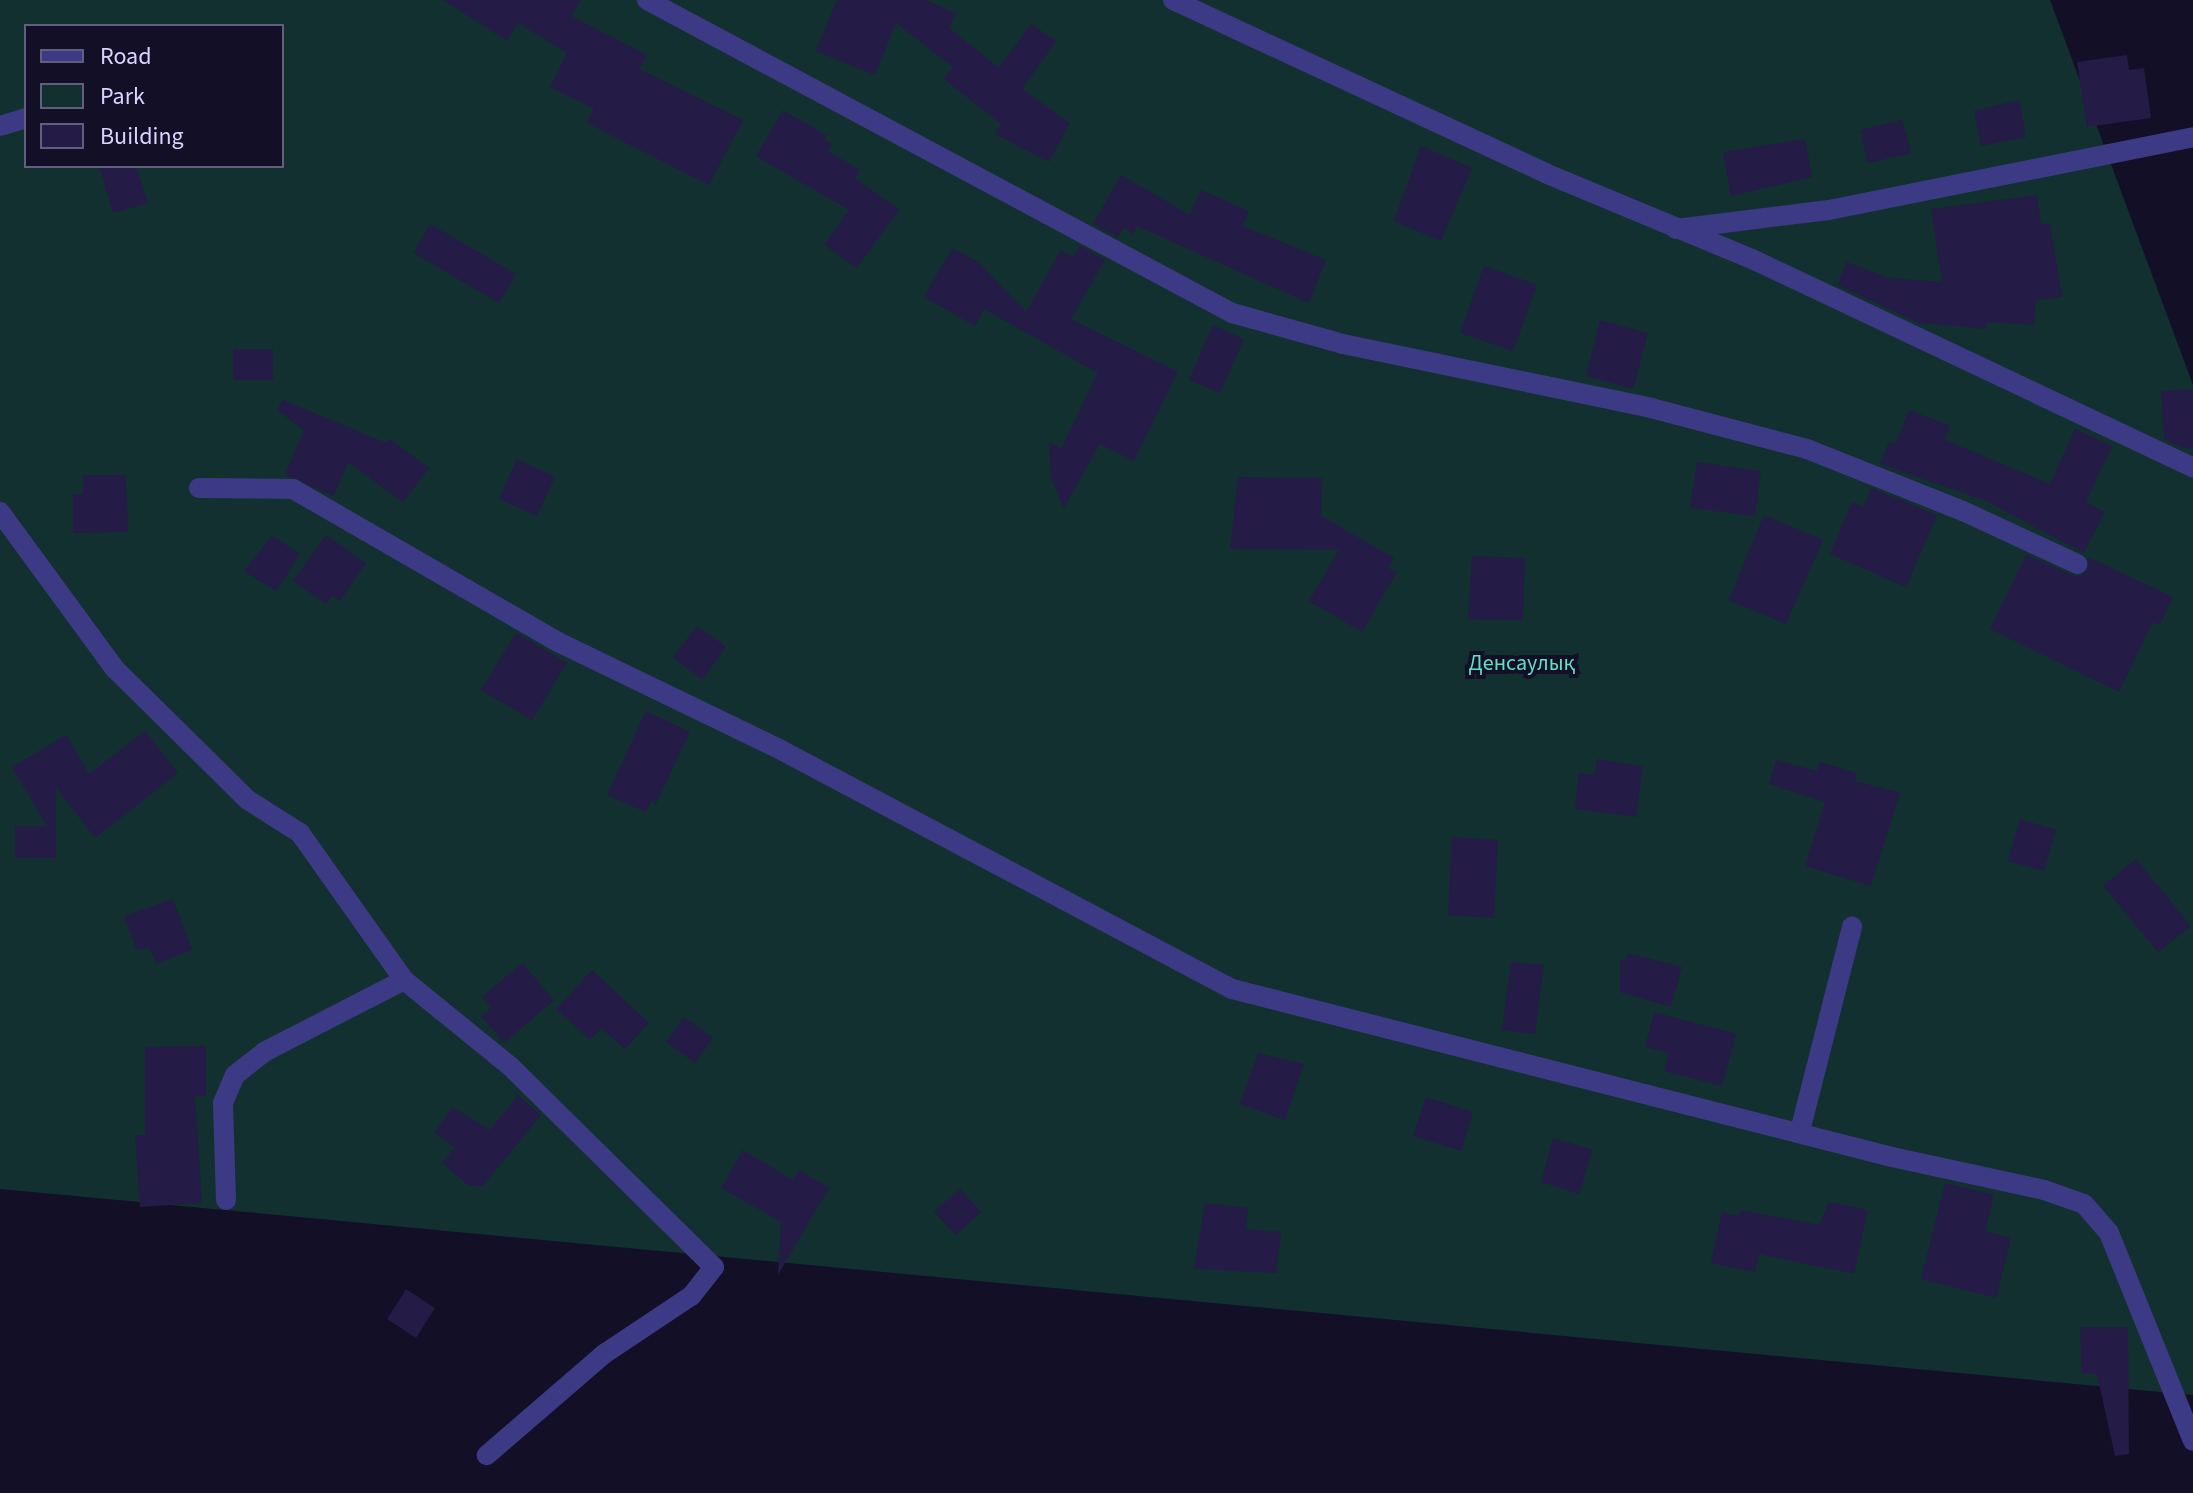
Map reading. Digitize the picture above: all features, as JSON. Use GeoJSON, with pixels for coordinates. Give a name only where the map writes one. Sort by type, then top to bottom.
{"type":"FeatureCollection","features":[{"type":"Feature","properties":{"kind":"street"},"geometry":{"type":"LineString","coordinates":[[647,0],[1232,313],[1343,344],[1651,408],[1807,449],[1963,511],[2077,564]]}},
{"type":"Feature","properties":{"kind":"street"},"geometry":{"type":"LineString","coordinates":[[1173,0],[1672,229],[1752,259],[2193,467]]}},
{"type":"Feature","properties":{"kind":"street"},"geometry":{"type":"LineString","coordinates":[[0,126],[24,119]]}},
{"type":"Feature","properties":{"kind":"street"},"geometry":{"type":"LineString","coordinates":[[1672,229],[1829,210],[2193,137]]}},
{"type":"Feature","properties":{"kind":"street"},"geometry":{"type":"LineString","coordinates":[[199,488],[293,489],[558,642],[781,750],[1232,989],[2044,1190],[2084,1204],[2109,1233],[2193,1441]]}},
{"type":"Feature","properties":{"kind":"street"},"geometry":{"type":"LineString","coordinates":[[0,512],[114,668],[248,800],[300,833],[384,945],[404,980],[511,1067],[714,1267],[691,1296],[604,1354],[487,1455]]}},
{"type":"Feature","properties":{"kind":"street"},"geometry":{"type":"LineString","coordinates":[[1800,1131],[1852,927]]}},
{"type":"Feature","properties":{"kind":"street"},"geometry":{"type":"LineString","coordinates":[[226,1200],[223,1103],[235,1075],[264,1052],[404,980]]}},
{"type":"Feature","properties":{"kind":"green space","name":"Денсаулық"},"geometry":{"type":"Polygon","coordinates":[[[0,0],[2050,0],[2193,385],[2193,1395],[0,1189],[0,0]]]}},
{"type":"Feature","properties":{"kind":"building"},"geometry":{"type":"Polygon","coordinates":[[[443,0],[581,0],[571,16],[647,55],[639,69],[743,120],[709,185],[587,123],[594,109],[550,87],[567,53],[518,23],[507,41],[443,0]]]}},
{"type":"Feature","properties":{"kind":"building"},"geometry":{"type":"Polygon","coordinates":[[[837,0],[926,0],[956,14],[949,28],[999,68],[1031,24],[1056,41],[1022,89],[1070,123],[1049,162],[995,134],[1001,124],[944,79],[953,67],[896,23],[875,75],[816,51],[837,0]]]}},
{"type":"Feature","properties":{"kind":"building"},"geometry":{"type":"Polygon","coordinates":[[[2127,55],[2129,70],[2144,68],[2151,118],[2087,127],[2077,62],[2127,55]]]}},
{"type":"Feature","properties":{"kind":"building"},"geometry":{"type":"Polygon","coordinates":[[[2019,100],[2026,137],[1981,146],[1974,111],[2019,100]]]}},
{"type":"Feature","properties":{"kind":"building"},"geometry":{"type":"Polygon","coordinates":[[[783,110],[826,135],[824,140],[832,144],[828,151],[860,170],[855,178],[899,210],[857,268],[824,245],[849,210],[756,156],[783,110]]]}},
{"type":"Feature","properties":{"kind":"building"},"geometry":{"type":"Polygon","coordinates":[[[1902,120],[1911,153],[1868,163],[1860,130],[1902,120]]]}},
{"type":"Feature","properties":{"kind":"building"},"geometry":{"type":"Polygon","coordinates":[[[1805,139],[1812,177],[1731,196],[1723,152],[1805,139]]]}},
{"type":"Feature","properties":{"kind":"building"},"geometry":{"type":"Polygon","coordinates":[[[1421,146],[1472,168],[1441,241],[1394,221],[1421,146]]]}},
{"type":"Feature","properties":{"kind":"building"},"geometry":{"type":"Polygon","coordinates":[[[100,168],[137,168],[148,203],[113,213],[100,168]]]}},
{"type":"Feature","properties":{"kind":"building"},"geometry":{"type":"Polygon","coordinates":[[[1121,175],[1190,215],[1201,190],[1249,211],[1242,226],[1326,260],[1309,303],[1137,226],[1133,234],[1124,228],[1118,237],[1093,224],[1121,175]]]}},
{"type":"Feature","properties":{"kind":"building"},"geometry":{"type":"Polygon","coordinates":[[[2037,195],[2041,224],[2050,223],[2062,297],[2036,300],[2034,325],[1987,322],[1986,329],[1919,323],[1838,285],[1846,262],[1890,278],[1942,282],[1931,209],[2037,195]]]}},
{"type":"Feature","properties":{"kind":"building"},"geometry":{"type":"Polygon","coordinates":[[[430,224],[516,274],[499,303],[414,253],[430,224]]]}},
{"type":"Feature","properties":{"kind":"building"},"geometry":{"type":"Polygon","coordinates":[[[1080,246],[1105,260],[1071,319],[1178,372],[1134,461],[1100,444],[1064,508],[1051,479],[1049,442],[1061,449],[1098,373],[984,309],[975,326],[924,297],[952,248],[978,262],[1026,312],[1061,250],[1073,257],[1080,246]]]}},
{"type":"Feature","properties":{"kind":"building"},"geometry":{"type":"Polygon","coordinates":[[[1484,266],[1537,285],[1513,351],[1460,333],[1484,266]]]}},
{"type":"Feature","properties":{"kind":"building"},"geometry":{"type":"Polygon","coordinates":[[[1600,320],[1648,333],[1633,389],[1586,376],[1600,320]]]}},
{"type":"Feature","properties":{"kind":"building"},"geometry":{"type":"Polygon","coordinates":[[[1213,325],[1244,339],[1220,393],[1189,380],[1213,325]]]}},
{"type":"Feature","properties":{"kind":"building"},"geometry":{"type":"Polygon","coordinates":[[[233,349],[273,349],[273,380],[233,380],[233,349]]]}},
{"type":"Feature","properties":{"kind":"building"},"geometry":{"type":"Polygon","coordinates":[[[2193,389],[2193,448],[2184,448],[2164,439],[2161,391],[2193,389]]]}},
{"type":"Feature","properties":{"kind":"building"},"geometry":{"type":"Polygon","coordinates":[[[283,400],[386,443],[390,439],[429,468],[403,502],[348,462],[334,496],[285,475],[304,430],[277,410],[283,400]]]}},
{"type":"Feature","properties":{"kind":"building"},"geometry":{"type":"Polygon","coordinates":[[[1909,410],[1950,426],[1945,440],[2050,484],[2075,429],[2112,446],[2086,502],[2105,512],[2084,553],[1984,500],[1880,464],[1889,442],[1896,444],[1909,410]]]}},
{"type":"Feature","properties":{"kind":"building"},"geometry":{"type":"Polygon","coordinates":[[[517,459],[555,477],[537,516],[499,499],[517,459]]]}},
{"type":"Feature","properties":{"kind":"building"},"geometry":{"type":"Polygon","coordinates":[[[1697,462],[1761,471],[1755,516],[1690,508],[1697,462]]]}},
{"type":"Feature","properties":{"kind":"building"},"geometry":{"type":"Polygon","coordinates":[[[83,475],[126,475],[128,532],[73,533],[73,494],[83,494],[83,475]]]}},
{"type":"Feature","properties":{"kind":"building"},"geometry":{"type":"Polygon","coordinates":[[[1238,477],[1322,478],[1321,516],[1394,558],[1388,568],[1397,572],[1362,632],[1309,601],[1339,550],[1230,549],[1238,477]]]}},
{"type":"Feature","properties":{"kind":"building"},"geometry":{"type":"Polygon","coordinates":[[[1871,488],[1937,515],[1906,587],[1830,554],[1852,502],[1864,507],[1871,488]]]}},
{"type":"Feature","properties":{"kind":"building"},"geometry":{"type":"Polygon","coordinates":[[[1764,515],[1823,540],[1786,624],[1729,600],[1764,515]]]}},
{"type":"Feature","properties":{"kind":"building"},"geometry":{"type":"Polygon","coordinates":[[[326,535],[366,563],[340,601],[332,595],[326,604],[293,581],[326,535]]]}},
{"type":"Feature","properties":{"kind":"building"},"geometry":{"type":"Polygon","coordinates":[[[272,536],[300,554],[276,591],[244,571],[272,536]]]}},
{"type":"Feature","properties":{"kind":"building"},"geometry":{"type":"Polygon","coordinates":[[[2026,555],[2077,577],[2088,570],[2088,557],[2173,597],[2160,625],[2153,622],[2119,692],[1990,629],[2026,555]]]}},
{"type":"Feature","properties":{"kind":"building"},"geometry":{"type":"Polygon","coordinates":[[[1472,556],[1525,558],[1523,620],[1468,619],[1472,556]]]}},
{"type":"Feature","properties":{"kind":"building"},"geometry":{"type":"Polygon","coordinates":[[[697,626],[726,647],[702,680],[673,657],[697,626]]]}},
{"type":"Feature","properties":{"kind":"building"},"geometry":{"type":"Polygon","coordinates":[[[516,633],[567,663],[532,720],[481,690],[516,633]]]}},
{"type":"Feature","properties":{"kind":"building"},"geometry":{"type":"Polygon","coordinates":[[[646,711],[690,732],[656,804],[651,801],[646,812],[607,795],[646,711]]]}},
{"type":"Feature","properties":{"kind":"building"},"geometry":{"type":"Polygon","coordinates":[[[145,731],[178,773],[95,838],[56,787],[56,858],[15,858],[15,826],[47,826],[12,767],[66,735],[89,774],[145,731]]]}},
{"type":"Feature","properties":{"kind":"building"},"geometry":{"type":"Polygon","coordinates":[[[1597,759],[1643,766],[1636,817],[1575,809],[1579,773],[1595,775],[1597,759]]]}},
{"type":"Feature","properties":{"kind":"building"},"geometry":{"type":"Polygon","coordinates":[[[1776,760],[1817,771],[1820,762],[1857,773],[1855,781],[1900,793],[1871,886],[1805,866],[1825,802],[1769,784],[1776,760]]]}},
{"type":"Feature","properties":{"kind":"building"},"geometry":{"type":"Polygon","coordinates":[[[2020,819],[2056,830],[2044,871],[2008,861],[2020,819]]]}},
{"type":"Feature","properties":{"kind":"building"},"geometry":{"type":"Polygon","coordinates":[[[1452,837],[1498,840],[1494,918],[1448,915],[1452,837]]]}},
{"type":"Feature","properties":{"kind":"building"},"geometry":{"type":"Polygon","coordinates":[[[2136,859],[2191,926],[2158,952],[2103,886],[2136,859]]]}},
{"type":"Feature","properties":{"kind":"building"},"geometry":{"type":"Polygon","coordinates":[[[173,899],[192,950],[156,964],[150,948],[136,949],[124,916],[173,899]]]}},
{"type":"Feature","properties":{"kind":"building"},"geometry":{"type":"Polygon","coordinates":[[[1628,953],[1682,967],[1671,1007],[1620,992],[1620,959],[1626,961],[1628,953]]]}},
{"type":"Feature","properties":{"kind":"building"},"geometry":{"type":"Polygon","coordinates":[[[1511,962],[1544,965],[1535,1034],[1502,1030],[1511,962]]]}},
{"type":"Feature","properties":{"kind":"building"},"geometry":{"type":"Polygon","coordinates":[[[522,963],[554,1000],[504,1043],[481,1016],[491,1008],[482,997],[522,963]]]}},
{"type":"Feature","properties":{"kind":"building"},"geometry":{"type":"Polygon","coordinates":[[[592,970],[649,1023],[625,1049],[601,1028],[590,1040],[556,1009],[592,970]]]}},
{"type":"Feature","properties":{"kind":"building"},"geometry":{"type":"Polygon","coordinates":[[[1654,1012],[1736,1034],[1722,1086],[1664,1071],[1669,1053],[1645,1047],[1654,1012]]]}},
{"type":"Feature","properties":{"kind":"building"},"geometry":{"type":"Polygon","coordinates":[[[684,1017],[713,1038],[695,1063],[666,1042],[684,1017]]]}},
{"type":"Feature","properties":{"kind":"building"},"geometry":{"type":"Polygon","coordinates":[[[206,1046],[206,1096],[195,1096],[202,1203],[140,1207],[135,1135],[145,1135],[145,1047],[206,1046]]]}},
{"type":"Feature","properties":{"kind":"building"},"geometry":{"type":"Polygon","coordinates":[[[1258,1053],[1304,1064],[1285,1120],[1240,1104],[1258,1053]]]}},
{"type":"Feature","properties":{"kind":"building"},"geometry":{"type":"Polygon","coordinates":[[[518,1095],[541,1115],[483,1186],[469,1186],[442,1163],[455,1148],[434,1132],[453,1107],[490,1130],[518,1095]]]}},
{"type":"Feature","properties":{"kind":"building"},"geometry":{"type":"Polygon","coordinates":[[[1426,1097],[1473,1112],[1461,1151],[1413,1136],[1426,1097]]]}},
{"type":"Feature","properties":{"kind":"building"},"geometry":{"type":"Polygon","coordinates":[[[1553,1138],[1593,1150],[1579,1194],[1541,1182],[1553,1138]]]}},
{"type":"Feature","properties":{"kind":"building"},"geometry":{"type":"Polygon","coordinates":[[[743,1150],[793,1180],[799,1170],[829,1188],[778,1275],[781,1222],[721,1188],[743,1150]]]}},
{"type":"Feature","properties":{"kind":"building"},"geometry":{"type":"Polygon","coordinates":[[[1945,1183],[1994,1195],[1985,1231],[2011,1238],[1996,1298],[1921,1279],[1945,1183]]]}},
{"type":"Feature","properties":{"kind":"building"},"geometry":{"type":"Polygon","coordinates":[[[960,1189],[981,1212],[956,1235],[934,1212],[960,1189]]]}},
{"type":"Feature","properties":{"kind":"building"},"geometry":{"type":"Polygon","coordinates":[[[1829,1202],[1868,1210],[1854,1274],[1759,1254],[1755,1272],[1711,1263],[1722,1212],[1739,1216],[1741,1210],[1819,1225],[1829,1202]]]}},
{"type":"Feature","properties":{"kind":"building"},"geometry":{"type":"Polygon","coordinates":[[[1205,1203],[1248,1208],[1246,1229],[1281,1232],[1276,1273],[1194,1269],[1205,1203]]]}},
{"type":"Feature","properties":{"kind":"building"},"geometry":{"type":"Polygon","coordinates":[[[406,1289],[435,1308],[416,1338],[387,1319],[406,1289]]]}},
{"type":"Feature","properties":{"kind":"building"},"geometry":{"type":"Polygon","coordinates":[[[2080,1327],[2128,1327],[2129,1454],[2115,1456],[2097,1374],[2082,1374],[2080,1327]]]}}]}
